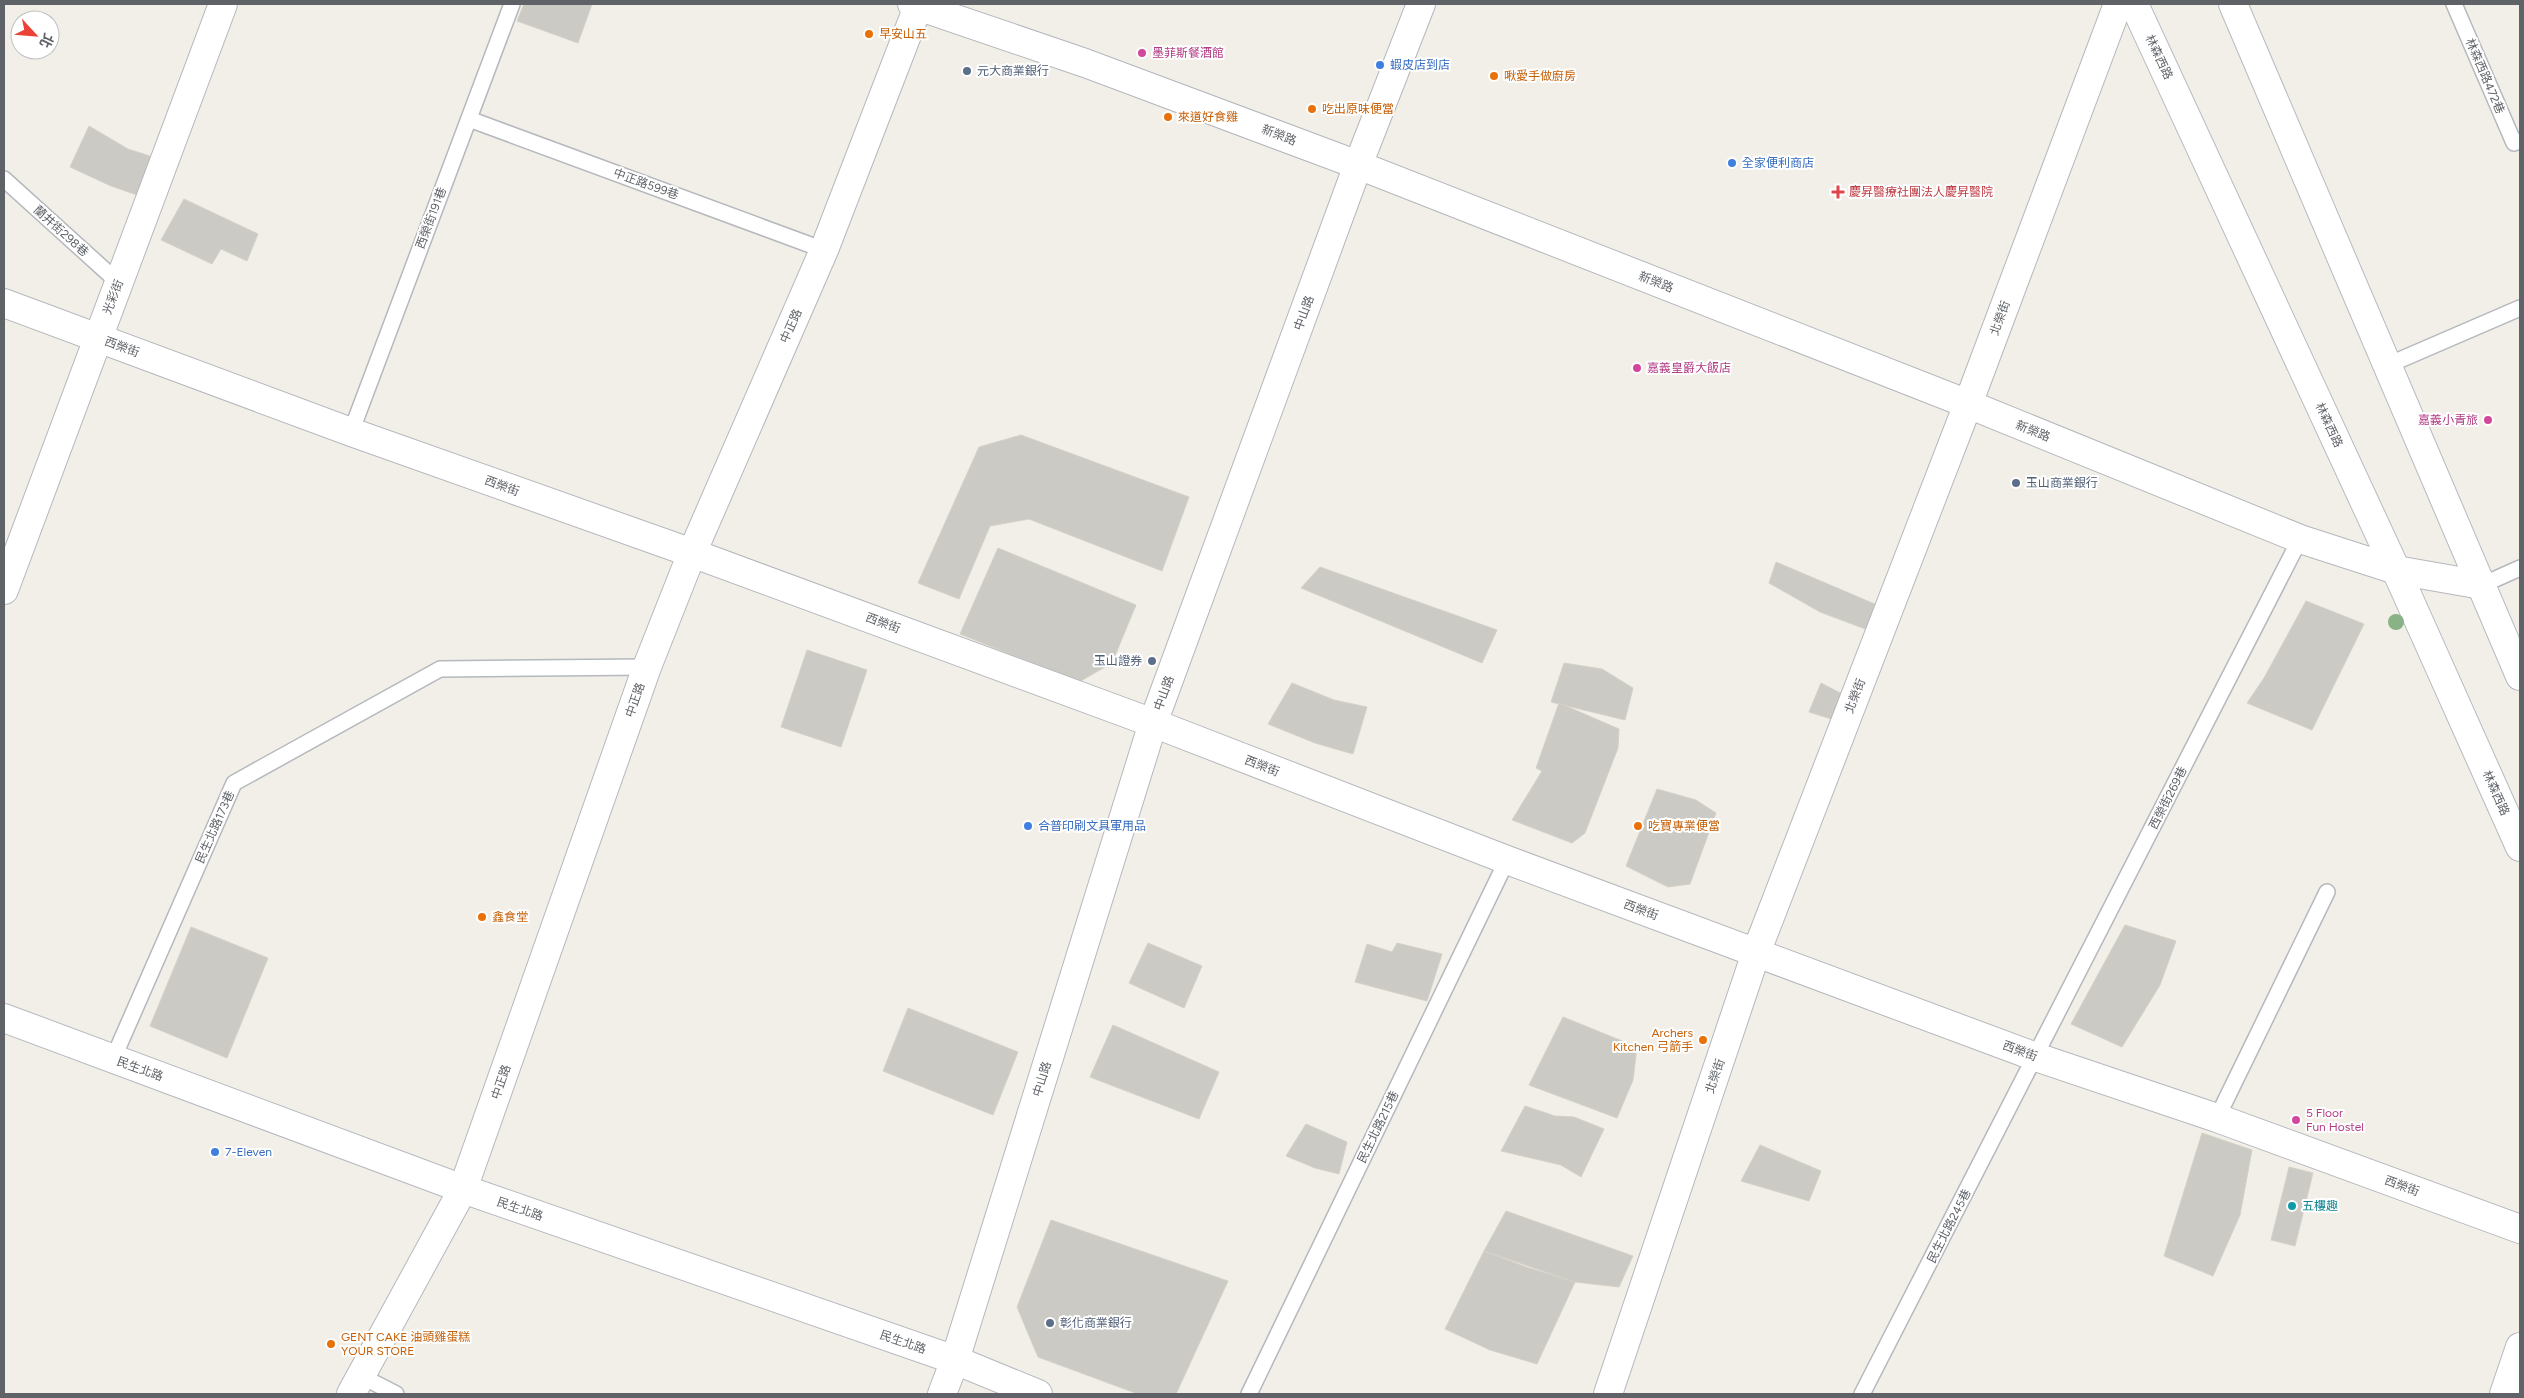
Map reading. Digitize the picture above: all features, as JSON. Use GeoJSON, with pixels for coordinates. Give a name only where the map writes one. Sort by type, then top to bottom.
{"type":"FeatureCollection","features":[{"type":"Feature","properties":{"kind":"street","name":"光彩街"},"geometry":{"type":"LineString","coordinates":[[4,590],[223,4]]}},
{"type":"Feature","properties":{"kind":"street","name":"新榮路"},"geometry":{"type":"LineString","coordinates":[[916,4],[1085,63],[1358,165],[1968,404],[2300,539],[2396,570],[2482,586]]}},
{"type":"Feature","properties":{"kind":"street","name":"中正路"},"geometry":{"type":"LineString","coordinates":[[356,1385],[463,1189],[647,667],[692,553],[824,250],[916,4]]}},
{"type":"Feature","properties":{"kind":"street","name":"中山路"},"geometry":{"type":"LineString","coordinates":[[942,1394],[955,1360],[1153,723],[1358,165],[1421,4]]}},
{"type":"Feature","properties":{"kind":"street","name":"北榮街"},"geometry":{"type":"LineString","coordinates":[[1608,1394],[1756,953],[1968,404],[2118,4]]}},
{"type":"Feature","properties":{"kind":"street","name":"林森西路"},"geometry":{"type":"LineString","coordinates":[[2134,4],[2396,570],[2520,847]]}},
{"type":"Feature","properties":{"kind":"street"},"geometry":{"type":"LineString","coordinates":[[2233,4],[2520,676]]}},
{"type":"Feature","properties":{"kind":"street","name":"西榮街"},"geometry":{"type":"LineString","coordinates":[[4,303],[351,432],[692,553],[1153,723],[1507,860],[2036,1057],[2217,1118],[2520,1229]]}},
{"type":"Feature","properties":{"kind":"street","name":"民生北路"},"geometry":{"type":"LineString","coordinates":[[4,1018],[463,1189],[955,1360],[1038,1394]]}},
{"type":"Feature","properties":{"kind":"street"},"geometry":{"type":"LineString","coordinates":[[2504,1394],[2520,1347]]}},
{"type":"Feature","properties":{"kind":"lane","name":"西榮街191巷"},"geometry":{"type":"LineString","coordinates":[[351,432],[512,4]]}},
{"type":"Feature","properties":{"kind":"lane","name":"林森西路472巷"},"geometry":{"type":"LineString","coordinates":[[2454,4],[2514,143],[2520,141]]}},
{"type":"Feature","properties":{"kind":"lane","name":"中正路599巷"},"geometry":{"type":"LineString","coordinates":[[469,119],[824,250]]}},
{"type":"Feature","properties":{"kind":"lane","name":"蘭井街298巷"},"geometry":{"type":"LineString","coordinates":[[4,179],[119,283]]}},
{"type":"Feature","properties":{"kind":"lane"},"geometry":{"type":"LineString","coordinates":[[2388,365],[2520,308]]}},
{"type":"Feature","properties":{"kind":"lane","name":"西榮街269巷"},"geometry":{"type":"LineString","coordinates":[[2036,1057],[2300,539]]}},
{"type":"Feature","properties":{"kind":"lane"},"geometry":{"type":"LineString","coordinates":[[2482,586],[2520,568]]}},
{"type":"Feature","properties":{"kind":"lane","name":"民生北路173巷"},"geometry":{"type":"LineString","coordinates":[[113,1059],[234,783],[440,669],[647,667]]}},
{"type":"Feature","properties":{"kind":"lane","name":"民生北路215巷"},"geometry":{"type":"LineString","coordinates":[[1249,1394],[1507,860]]}},
{"type":"Feature","properties":{"kind":"lane"},"geometry":{"type":"LineString","coordinates":[[2217,1118],[2327,892]]}},
{"type":"Feature","properties":{"kind":"lane","name":"民生北路245巷"},"geometry":{"type":"LineString","coordinates":[[1862,1394],[2036,1057]]}},
{"type":"Feature","properties":{"kind":"lane"},"geometry":{"type":"LineString","coordinates":[[356,1385],[396,1394]]}},
{"type":"Feature","properties":{"kind":"building"},"geometry":{"type":"Polygon","coordinates":[[[524,4],[592,4],[578,43],[517,21],[524,4]]]}},
{"type":"Feature","properties":{"kind":"building"},"geometry":{"type":"Polygon","coordinates":[[[89,126],[128,149],[156,158],[143,197],[111,186],[70,167],[89,126]]]}},
{"type":"Feature","properties":{"kind":"building"},"geometry":{"type":"Polygon","coordinates":[[[184,199],[258,234],[247,261],[221,249],[212,264],[161,240],[184,199]]]}},
{"type":"Feature","properties":{"kind":"building"},"geometry":{"type":"Polygon","coordinates":[[[1021,435],[1189,497],[1162,571],[1029,519],[990,526],[959,599],[918,583],[979,447],[1021,435]]]}},
{"type":"Feature","properties":{"kind":"building"},"geometry":{"type":"Polygon","coordinates":[[[998,548],[1136,605],[1112,663],[1079,682],[960,634],[998,548]]]}},
{"type":"Feature","properties":{"kind":"building"},"geometry":{"type":"Polygon","coordinates":[[[1776,562],[1877,605],[1868,630],[1820,612],[1769,583],[1776,562]]]}},
{"type":"Feature","properties":{"kind":"building"},"geometry":{"type":"Polygon","coordinates":[[[1320,567],[1497,630],[1482,663],[1301,588],[1320,567]]]}},
{"type":"Feature","properties":{"kind":"building"},"geometry":{"type":"Polygon","coordinates":[[[2306,601],[2364,624],[2312,730],[2247,703],[2264,678],[2306,601]]]}},
{"type":"Feature","properties":{"kind":"building"},"geometry":{"type":"Polygon","coordinates":[[[807,650],[867,670],[841,747],[781,727],[807,650]]]}},
{"type":"Feature","properties":{"kind":"building"},"geometry":{"type":"Polygon","coordinates":[[[1564,663],[1602,669],[1633,688],[1625,720],[1551,702],[1564,663]]]}},
{"type":"Feature","properties":{"kind":"building"},"geometry":{"type":"Polygon","coordinates":[[[1292,683],[1334,700],[1367,707],[1353,754],[1315,743],[1268,724],[1292,683]]]}},
{"type":"Feature","properties":{"kind":"building"},"geometry":{"type":"Polygon","coordinates":[[[1821,683],[1848,697],[1841,722],[1809,712],[1821,683]]]}},
{"type":"Feature","properties":{"kind":"building"},"geometry":{"type":"Polygon","coordinates":[[[1559,703],[1619,729],[1618,748],[1585,833],[1572,843],[1512,820],[1542,771],[1536,768],[1559,703]]]}},
{"type":"Feature","properties":{"kind":"building"},"geometry":{"type":"Polygon","coordinates":[[[1657,789],[1696,800],[1716,813],[1690,884],[1668,887],[1626,866],[1657,789]]]}},
{"type":"Feature","properties":{"kind":"building"},"geometry":{"type":"Polygon","coordinates":[[[2125,925],[2176,941],[2160,985],[2122,1047],[2071,1024],[2125,925]]]}},
{"type":"Feature","properties":{"kind":"building"},"geometry":{"type":"Polygon","coordinates":[[[191,927],[268,958],[227,1058],[150,1026],[191,927]]]}},
{"type":"Feature","properties":{"kind":"building"},"geometry":{"type":"Polygon","coordinates":[[[1148,943],[1202,966],[1184,1008],[1129,983],[1148,943]]]}},
{"type":"Feature","properties":{"kind":"building"},"geometry":{"type":"Polygon","coordinates":[[[1397,943],[1442,954],[1427,1001],[1355,982],[1367,944],[1392,952],[1397,943]]]}},
{"type":"Feature","properties":{"kind":"building"},"geometry":{"type":"Polygon","coordinates":[[[908,1008],[1018,1052],[993,1115],[883,1071],[908,1008]]]}},
{"type":"Feature","properties":{"kind":"building"},"geometry":{"type":"Polygon","coordinates":[[[1563,1017],[1637,1047],[1633,1080],[1617,1118],[1529,1085],[1563,1017]]]}},
{"type":"Feature","properties":{"kind":"building"},"geometry":{"type":"Polygon","coordinates":[[[1113,1025],[1219,1072],[1199,1119],[1090,1077],[1113,1025]]]}},
{"type":"Feature","properties":{"kind":"building"},"geometry":{"type":"Polygon","coordinates":[[[1525,1106],[1555,1116],[1574,1117],[1604,1129],[1581,1177],[1561,1165],[1501,1151],[1525,1106]]]}},
{"type":"Feature","properties":{"kind":"building"},"geometry":{"type":"Polygon","coordinates":[[[1306,1124],[1347,1142],[1339,1174],[1315,1168],[1286,1156],[1306,1124]]]}},
{"type":"Feature","properties":{"kind":"building"},"geometry":{"type":"Polygon","coordinates":[[[2202,1133],[2252,1150],[2240,1215],[2213,1276],[2164,1256],[2202,1133]]]}},
{"type":"Feature","properties":{"kind":"building"},"geometry":{"type":"Polygon","coordinates":[[[1760,1145],[1821,1171],[1809,1201],[1741,1181],[1760,1145]]]}},
{"type":"Feature","properties":{"kind":"building","name":"五樓趣"},"geometry":{"type":"Polygon","coordinates":[[[2289,1167],[2313,1173],[2295,1246],[2271,1240],[2289,1167]]]}},
{"type":"Feature","properties":{"kind":"building"},"geometry":{"type":"Polygon","coordinates":[[[1506,1211],[1633,1256],[1619,1287],[1575,1282],[1484,1251],[1506,1211]]]}},
{"type":"Feature","properties":{"kind":"building"},"geometry":{"type":"Polygon","coordinates":[[[1051,1220],[1228,1281],[1176,1394],[1138,1394],[1038,1357],[1017,1307],[1051,1220]]]}},
{"type":"Feature","properties":{"kind":"building"},"geometry":{"type":"Polygon","coordinates":[[[1484,1251],[1526,1267],[1575,1282],[1537,1364],[1490,1350],[1445,1329],[1484,1251]]]}},
{"type":"Feature","properties":{"kind":"place","name":"早安山五"},"geometry":{"type":"Point","coordinates":[869,34]}},
{"type":"Feature","properties":{"kind":"place","name":"墨菲斯餐酒館"},"geometry":{"type":"Point","coordinates":[1142,53]}},
{"type":"Feature","properties":{"kind":"place","name":"蝦皮店到店"},"geometry":{"type":"Point","coordinates":[1380,65]}},
{"type":"Feature","properties":{"kind":"place","name":"元大商業銀行"},"geometry":{"type":"Point","coordinates":[967,71]}},
{"type":"Feature","properties":{"kind":"place","name":"啾愛手做廚房"},"geometry":{"type":"Point","coordinates":[1494,76]}},
{"type":"Feature","properties":{"kind":"place","name":"吃出原味便當"},"geometry":{"type":"Point","coordinates":[1312,109]}},
{"type":"Feature","properties":{"kind":"place","name":"來道好食雞"},"geometry":{"type":"Point","coordinates":[1168,117]}},
{"type":"Feature","properties":{"kind":"place","name":"全家便利商店"},"geometry":{"type":"Point","coordinates":[1732,163]}},
{"type":"Feature","properties":{"kind":"place","name":"慶昇醫療社團法人慶昇醫院"},"geometry":{"type":"Point","coordinates":[1838,192]}},
{"type":"Feature","properties":{"kind":"place","name":"嘉義皇爵大飯店"},"geometry":{"type":"Point","coordinates":[1637,368]}},
{"type":"Feature","properties":{"kind":"place","name":"嘉義小青旅"},"geometry":{"type":"Point","coordinates":[2488,420]}},
{"type":"Feature","properties":{"kind":"place","name":"玉山商業銀行"},"geometry":{"type":"Point","coordinates":[2016,483]}},
{"type":"Feature","properties":{"kind":"place","name":"玉山證券"},"geometry":{"type":"Point","coordinates":[1152,661]}},
{"type":"Feature","properties":{"kind":"place","name":"合普印刷文具軍用品"},"geometry":{"type":"Point","coordinates":[1028,826]}},
{"type":"Feature","properties":{"kind":"place","name":"吃寶專業便當"},"geometry":{"type":"Point","coordinates":[1638,826]}},
{"type":"Feature","properties":{"kind":"place","name":"鑫食堂"},"geometry":{"type":"Point","coordinates":[482,917]}},
{"type":"Feature","properties":{"kind":"place","name":"Archers Kitchen 弓箭手"},"geometry":{"type":"Point","coordinates":[1703,1040]}},
{"type":"Feature","properties":{"kind":"place","name":"5 Floor Fun Hostel"},"geometry":{"type":"Point","coordinates":[2296,1120]}},
{"type":"Feature","properties":{"kind":"place","name":"7-Eleven"},"geometry":{"type":"Point","coordinates":[215,1152]}},
{"type":"Feature","properties":{"kind":"place","name":"五樓趣"},"geometry":{"type":"Point","coordinates":[2292,1206]}},
{"type":"Feature","properties":{"kind":"place","name":"彰化商業銀行"},"geometry":{"type":"Point","coordinates":[1050,1323]}},
{"type":"Feature","properties":{"kind":"place","name":"GENT CAKE 油頭雞蛋糕 YOUR STORE"},"geometry":{"type":"Point","coordinates":[331,1344]}}]}
